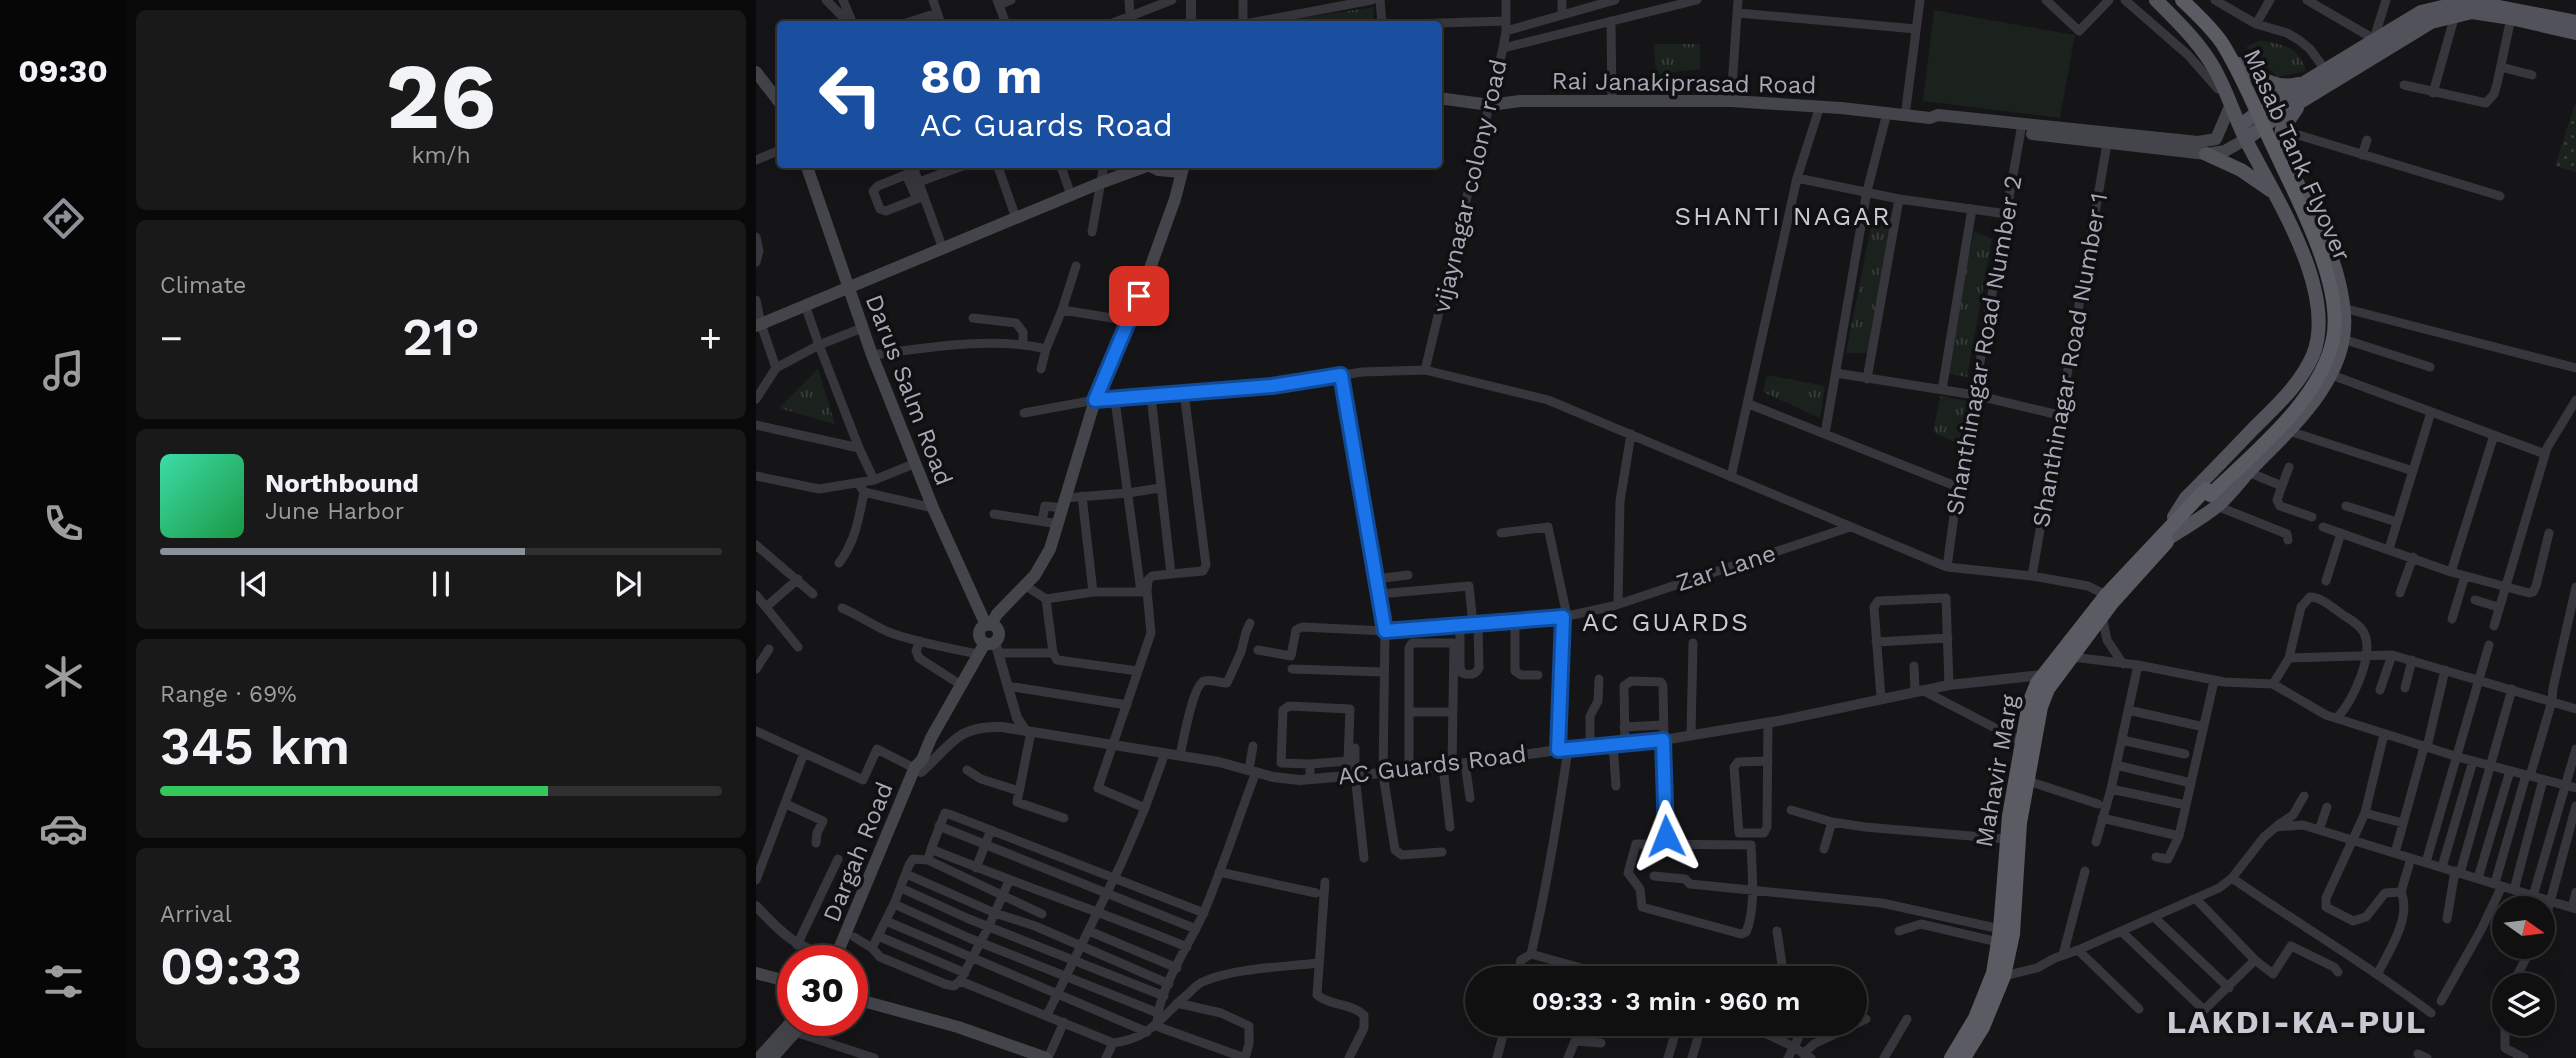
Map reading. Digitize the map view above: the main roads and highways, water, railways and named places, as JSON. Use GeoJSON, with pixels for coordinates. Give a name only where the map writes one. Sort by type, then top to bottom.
{"type":"FeatureCollection","features":[{"type":"Feature","properties":{"kind":"highway","name":"Masab Tank Flyover"},"geometry":{"type":"LineString","coordinates":[[2173,0],[2199,24],[2214,44],[2243,94],[2310,249],[2320,279],[2325,308],[2324,336],[2317,361],[2306,383],[2211,496]]}},
{"type":"Feature","properties":{"kind":"highway","name":"Masab Tank Flyover"},"geometry":{"type":"LineString","coordinates":[[2170,532],[2211,496],[2290,418],[2312,388],[2333,338],[2334,311],[2329,281],[2304,214],[2247,88],[2220,41],[2185,0]]}},
{"type":"Feature","properties":{"kind":"highway","name":"Mahavir Marg"},"geometry":{"type":"LineString","coordinates":[[1964,1058],[1983,1027],[2004,976],[2013,934],[2015,817],[2022,741],[2029,703],[2042,675],[2106,595],[2170,532]]}},
{"type":"Feature","properties":{"kind":"highway","name":"Mahavir Marg"},"geometry":{"type":"LineString","coordinates":[[1951,1058],[1982,1001],[1993,973],[1999,935],[2006,839],[2028,780],[2040,707],[2048,689],[2071,657],[2170,532]]}},
{"type":"Feature","properties":{"kind":"main road"},"geometry":{"type":"LineString","coordinates":[[2156,0],[2196,40],[2211,62],[2312,277],[2319,311],[2314,352],[2300,382],[2186,498],[2170,532]]}},
{"type":"Feature","properties":{"kind":"main road"},"geometry":{"type":"LineString","coordinates":[[2185,0],[2227,43],[2239,64],[2313,212],[2337,274],[2343,308],[2343,339],[2329,374],[2309,405],[2248,472],[2211,496]]}},
{"type":"Feature","properties":{"kind":"main road"},"geometry":{"type":"LineString","coordinates":[[2279,148],[2282,130],[2326,71],[2421,12],[2468,1],[2576,22]]}},
{"type":"Feature","properties":{"kind":"main road"},"geometry":{"type":"LineString","coordinates":[[2021,128],[2107,144],[2206,154],[2225,151],[2265,115],[2431,22],[2472,12],[2576,33]]}},
{"type":"Feature","properties":{"kind":"main road"},"geometry":{"type":"LineString","coordinates":[[2239,64],[2274,85],[2311,88]]}},
{"type":"Feature","properties":{"kind":"main road"},"geometry":{"type":"LineString","coordinates":[[756,72],[777,99]]}},
{"type":"Feature","properties":{"kind":"main road","name":"Rai Janakiprasad Road"},"geometry":{"type":"LineString","coordinates":[[1442,99],[1490,105],[1520,101],[1731,101],[1819,106],[1930,118],[1938,115],[2021,128]]}},
{"type":"Feature","properties":{"kind":"main road"},"geometry":{"type":"LineString","coordinates":[[2021,128],[2198,142],[2216,139],[2231,104]]}},
{"type":"Feature","properties":{"kind":"main road"},"geometry":{"type":"LineString","coordinates":[[2206,154],[2241,170],[2277,199]]}},
{"type":"Feature","properties":{"kind":"main road","name":"Darus Salm Road"},"geometry":{"type":"LineString","coordinates":[[807,168],[872,355],[933,508],[989,625]]}},
{"type":"Feature","properties":{"kind":"main road"},"geometry":{"type":"LineString","coordinates":[[758,325],[1100,183],[1142,168]]}},
{"type":"Feature","properties":{"kind":"main road"},"geometry":{"type":"LineString","coordinates":[[989,625],[1026,586],[1050,549],[1095,400],[1131,321],[1175,199],[1183,168],[1155,168]]}},
{"type":"Feature","properties":{"kind":"main road"},"geometry":{"type":"LineString","coordinates":[[2277,199],[2303,193]]}},
{"type":"Feature","properties":{"kind":"main road"},"geometry":{"type":"LineString","coordinates":[[2288,223],[2313,212]]}},
{"type":"Feature","properties":{"kind":"main road","name":"Dargah Road"},"geometry":{"type":"LineString","coordinates":[[843,945],[919,767],[961,685],[989,648],[979,633],[989,625]]}},
{"type":"Feature","properties":{"kind":"main road","name":"Dargah Road"},"geometry":{"type":"LineString","coordinates":[[848,945],[854,937],[919,767]]}},
{"type":"Feature","properties":{"kind":"main road"},"geometry":{"type":"LineString","coordinates":[[756,973],[777,979]]}},
{"type":"Feature","properties":{"kind":"main road"},"geometry":{"type":"LineString","coordinates":[[868,1003],[958,1027],[1047,1058]]}},
{"type":"Feature","properties":{"kind":"main road"},"geometry":{"type":"LineString","coordinates":[[759,1058],[782,1036]]}},
{"type":"Feature","properties":{"kind":"main road"},"geometry":{"type":"LineString","coordinates":[[772,1058],[786,1036]]}},
{"type":"Feature","properties":{"kind":"district","name":"SHANTI NAGAR"},"geometry":{"type":"Point","coordinates":[1783,216]}},
{"type":"Feature","properties":{"kind":"district","name":"AC GUARDS"},"geometry":{"type":"Point","coordinates":[1666,622]}},
{"type":"Feature","properties":{"kind":"district","name":"LAKDI-KA-PUL"},"geometry":{"type":"Point","coordinates":[2297,1022]}}]}
